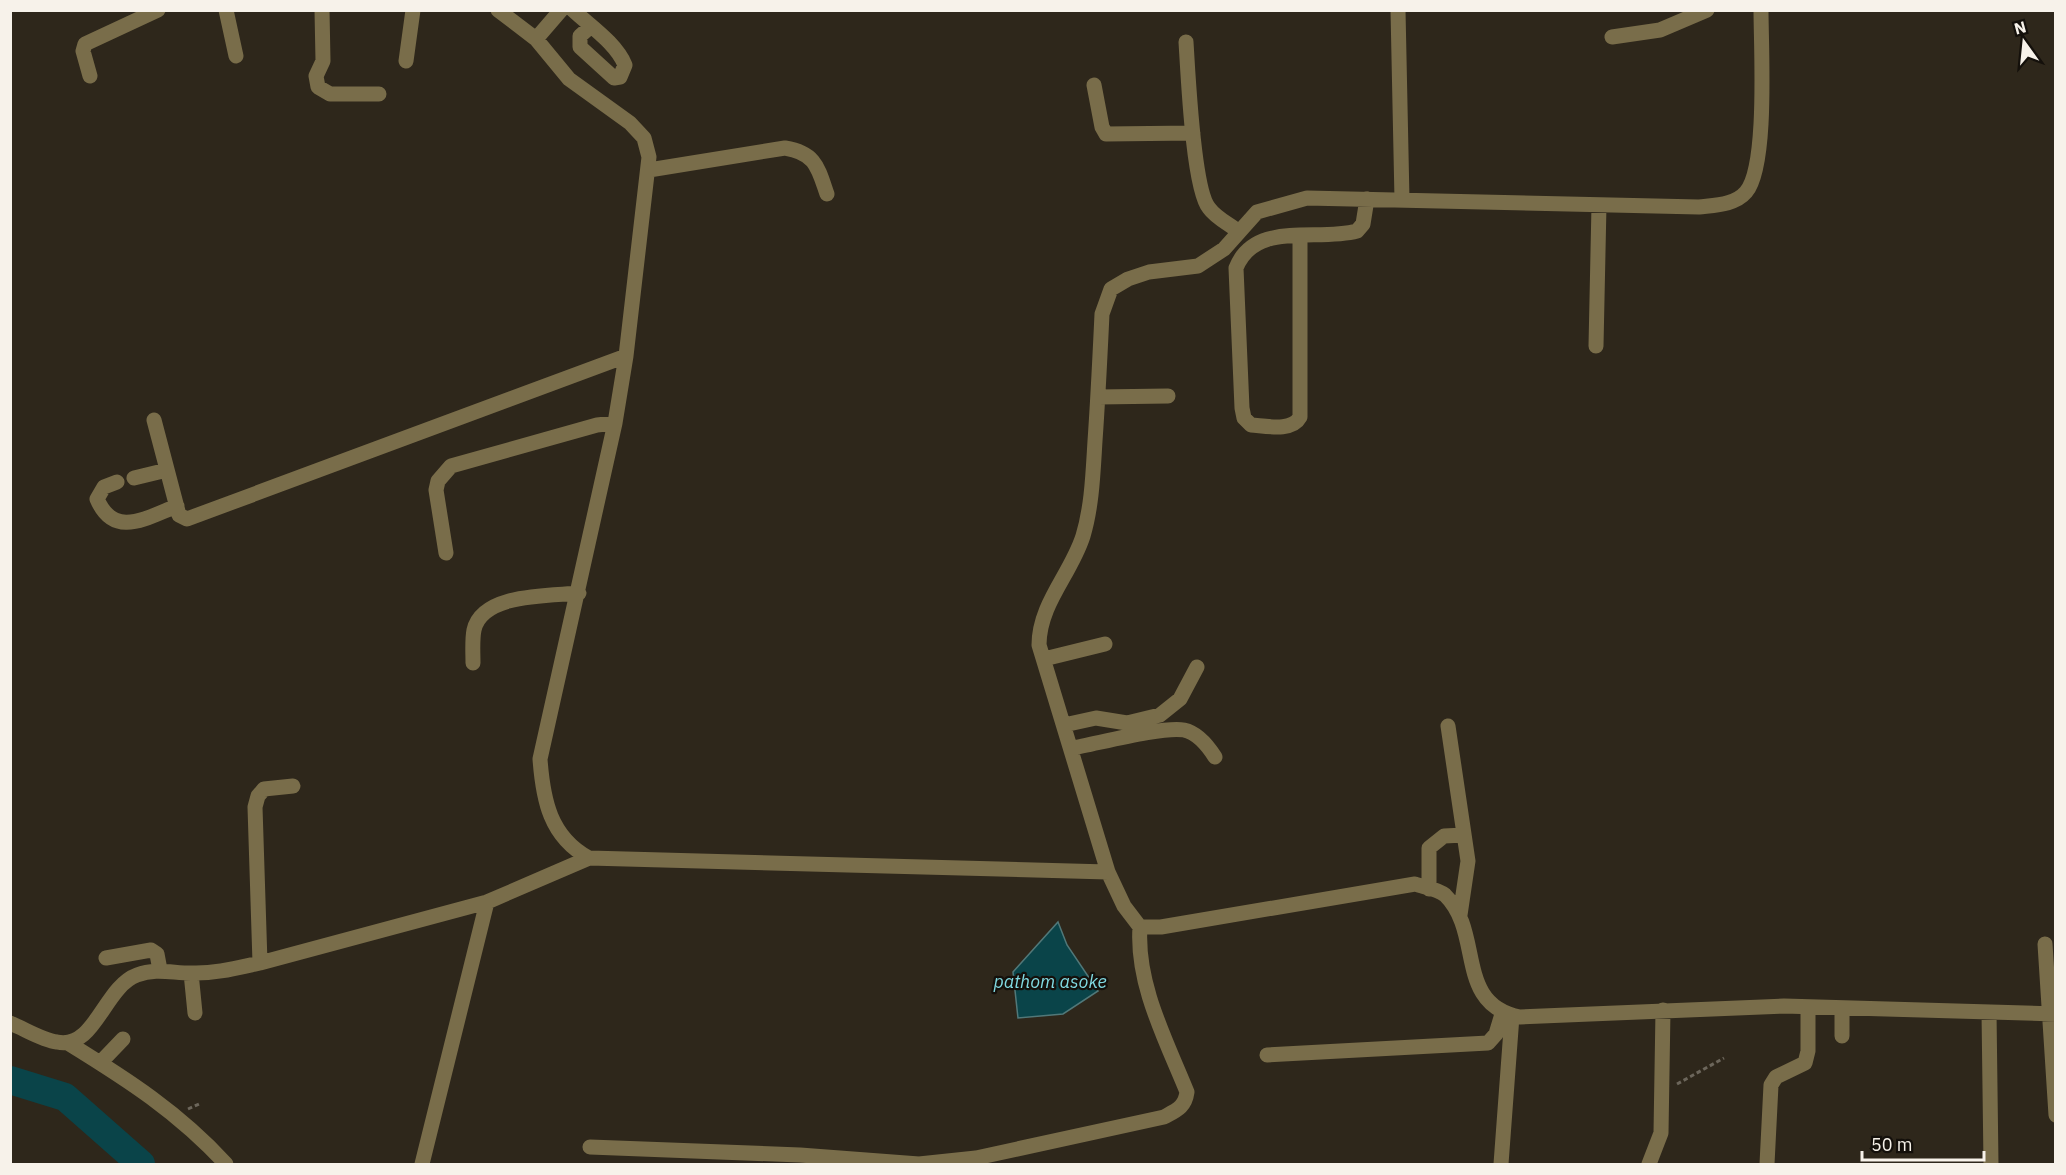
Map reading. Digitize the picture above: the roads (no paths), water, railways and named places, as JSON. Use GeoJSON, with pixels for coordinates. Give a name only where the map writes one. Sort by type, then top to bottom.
{"type":"FeatureCollection","features":[{"type":"Feature","properties":{"kind":"street"},"geometry":{"type":"LineString","coordinates":[[90,76],[82,51],[85,44],[158,10]]}},
{"type":"Feature","properties":{"kind":"street"},"geometry":{"type":"LineString","coordinates":[[226,10],[236,56]]}},
{"type":"Feature","properties":{"kind":"street"},"geometry":{"type":"LineString","coordinates":[[322,10],[323,62],[316,76],[318,87],[330,94],[379,94]]}},
{"type":"Feature","properties":{"kind":"street"},"geometry":{"type":"LineString","coordinates":[[406,61],[412,10]]}},
{"type":"Feature","properties":{"kind":"street"},"geometry":{"type":"LineString","coordinates":[[498,10],[536,39],[569,79],[630,123],[644,138],[649,157],[626,357],[615,423],[541,767],[546,804],[556,828],[571,848],[589,858]]}},
{"type":"Feature","properties":{"kind":"street"},"geometry":{"type":"LineString","coordinates":[[536,39],[561,10]]}},
{"type":"Feature","properties":{"kind":"street"},"geometry":{"type":"LineString","coordinates":[[573,10],[590,27]]}},
{"type":"Feature","properties":{"kind":"street"},"geometry":{"type":"LineString","coordinates":[[1398,10],[1402,200]]}},
{"type":"Feature","properties":{"kind":"street"},"geometry":{"type":"LineString","coordinates":[[1612,38],[1659,30],[1707,10]]}},
{"type":"Feature","properties":{"kind":"street"},"geometry":{"type":"LineString","coordinates":[[590,1147],[800,1155],[919,1164],[976,1158],[1164,1117],[1179,1109],[1186,1102],[1187,1092],[1149,994],[1138,947],[1140,927],[1124,906],[1108,872],[1039,645],[1039,628],[1083,536],[1090,503],[1102,314],[1111,289],[1128,279],[1149,272],[1198,266],[1224,249],[1257,212],[1281,203],[1307,198],[1700,207],[1729,204],[1746,192],[1755,170],[1761,130],[1761,10]]}},
{"type":"Feature","properties":{"kind":"street"},"geometry":{"type":"LineString","coordinates":[[1186,42],[1193,133],[1205,201],[1218,216],[1238,231]]}},
{"type":"Feature","properties":{"kind":"street"},"geometry":{"type":"LineString","coordinates":[[1094,85],[1102,127],[1106,134],[1193,133]]}},
{"type":"Feature","properties":{"kind":"street"},"geometry":{"type":"LineString","coordinates":[[649,170],[785,148],[799,151],[813,161],[827,194]]}},
{"type":"Feature","properties":{"kind":"street"},"geometry":{"type":"LineString","coordinates":[[1300,236],[1300,417],[1296,424],[1290,426],[1251,426],[1242,408],[1236,268],[1247,249],[1255,243],[1270,238],[1357,231],[1363,224],[1367,199]]}},
{"type":"Feature","properties":{"kind":"street"},"geometry":{"type":"LineString","coordinates":[[1596,346],[1599,205]]}},
{"type":"Feature","properties":{"kind":"street"},"geometry":{"type":"LineString","coordinates":[[154,420],[181,518],[197,518],[626,357]]}},
{"type":"Feature","properties":{"kind":"street"},"geometry":{"type":"LineString","coordinates":[[1098,397],[1168,396]]}},
{"type":"Feature","properties":{"kind":"street"},"geometry":{"type":"LineString","coordinates":[[446,553],[436,490],[438,481],[452,466],[597,425],[615,423]]}},
{"type":"Feature","properties":{"kind":"street"},"geometry":{"type":"LineString","coordinates":[[134,478],[167,470]]}},
{"type":"Feature","properties":{"kind":"street"},"geometry":{"type":"LineString","coordinates":[[117,482],[104,488],[98,499],[109,518],[122,524],[139,521],[177,506]]}},
{"type":"Feature","properties":{"kind":"street"},"geometry":{"type":"LineString","coordinates":[[473,663],[473,631],[476,623],[494,605],[512,599],[579,593]]}},
{"type":"Feature","properties":{"kind":"street"},"geometry":{"type":"LineString","coordinates":[[1044,659],[1105,644]]}},
{"type":"Feature","properties":{"kind":"street"},"geometry":{"type":"LineString","coordinates":[[1064,725],[1096,718],[1127,723],[1160,715],[1180,699],[1197,667]]}},
{"type":"Feature","properties":{"kind":"street"},"geometry":{"type":"LineString","coordinates":[[1448,726],[1468,861],[1460,915]]}},
{"type":"Feature","properties":{"kind":"street"},"geometry":{"type":"LineString","coordinates":[[1072,748],[1158,732],[1184,730],[1208,745],[1215,758]]}},
{"type":"Feature","properties":{"kind":"street"},"geometry":{"type":"LineString","coordinates":[[260,963],[255,807],[258,796],[264,789],[293,786]]}},
{"type":"Feature","properties":{"kind":"street"},"geometry":{"type":"LineString","coordinates":[[1429,889],[1429,848],[1444,836],[1464,835]]}},
{"type":"Feature","properties":{"kind":"street"},"geometry":{"type":"LineString","coordinates":[[10,1023],[56,1042],[68,1043],[79,1039],[90,1028],[120,983],[135,975],[160,970],[191,973],[223,971],[260,963],[487,902],[589,858],[1108,872]]}},
{"type":"Feature","properties":{"kind":"street"},"geometry":{"type":"LineString","coordinates":[[1140,927],[1161,927],[1415,884],[1444,894],[1460,915],[1480,990],[1490,1005],[1507,1015],[1808,1007],[2052,1014]]}},
{"type":"Feature","properties":{"kind":"street"},"geometry":{"type":"LineString","coordinates":[[422,1164],[487,902]]}},
{"type":"Feature","properties":{"kind":"street"},"geometry":{"type":"LineString","coordinates":[[2045,944],[2052,1014],[2055,1115]]}},
{"type":"Feature","properties":{"kind":"street"},"geometry":{"type":"LineString","coordinates":[[106,958],[151,950],[157,954],[160,970]]}},
{"type":"Feature","properties":{"kind":"street"},"geometry":{"type":"LineString","coordinates":[[191,973],[195,1013]]}},
{"type":"Feature","properties":{"kind":"street"},"geometry":{"type":"LineString","coordinates":[[1767,1164],[1771,1085],[1776,1077],[1805,1063],[1808,1051],[1808,1007]]}},
{"type":"Feature","properties":{"kind":"street"},"geometry":{"type":"LineString","coordinates":[[1842,1008],[1842,1036]]}},
{"type":"Feature","properties":{"kind":"street"},"geometry":{"type":"LineString","coordinates":[[1648,1164],[1661,1132],[1662,1010]]}},
{"type":"Feature","properties":{"kind":"street"},"geometry":{"type":"LineString","coordinates":[[1989,1012],[1991,1164]]}},
{"type":"Feature","properties":{"kind":"street"},"geometry":{"type":"LineString","coordinates":[[1267,1055],[1488,1043],[1507,1015]]}},
{"type":"Feature","properties":{"kind":"street"},"geometry":{"type":"LineString","coordinates":[[1502,1164],[1507,1015]]}},
{"type":"Feature","properties":{"kind":"street"},"geometry":{"type":"LineString","coordinates":[[100,1063],[123,1038]]}},
{"type":"Feature","properties":{"kind":"street"},"geometry":{"type":"LineString","coordinates":[[68,1043],[139,1086],[176,1114],[226,1164]]}},
{"type":"Feature","properties":{"kind":"water","name":"pathom asoke"},"geometry":{"type":"Polygon","coordinates":[[[1058,922],[1067,945],[1098,991],[1063,1014],[1018,1018],[1013,972],[1058,922]]]}},
{"type":"Feature","properties":{"kind":"waterway"},"geometry":{"type":"LineString","coordinates":[[10,1080],[65,1097],[141,1164]]}}]}
